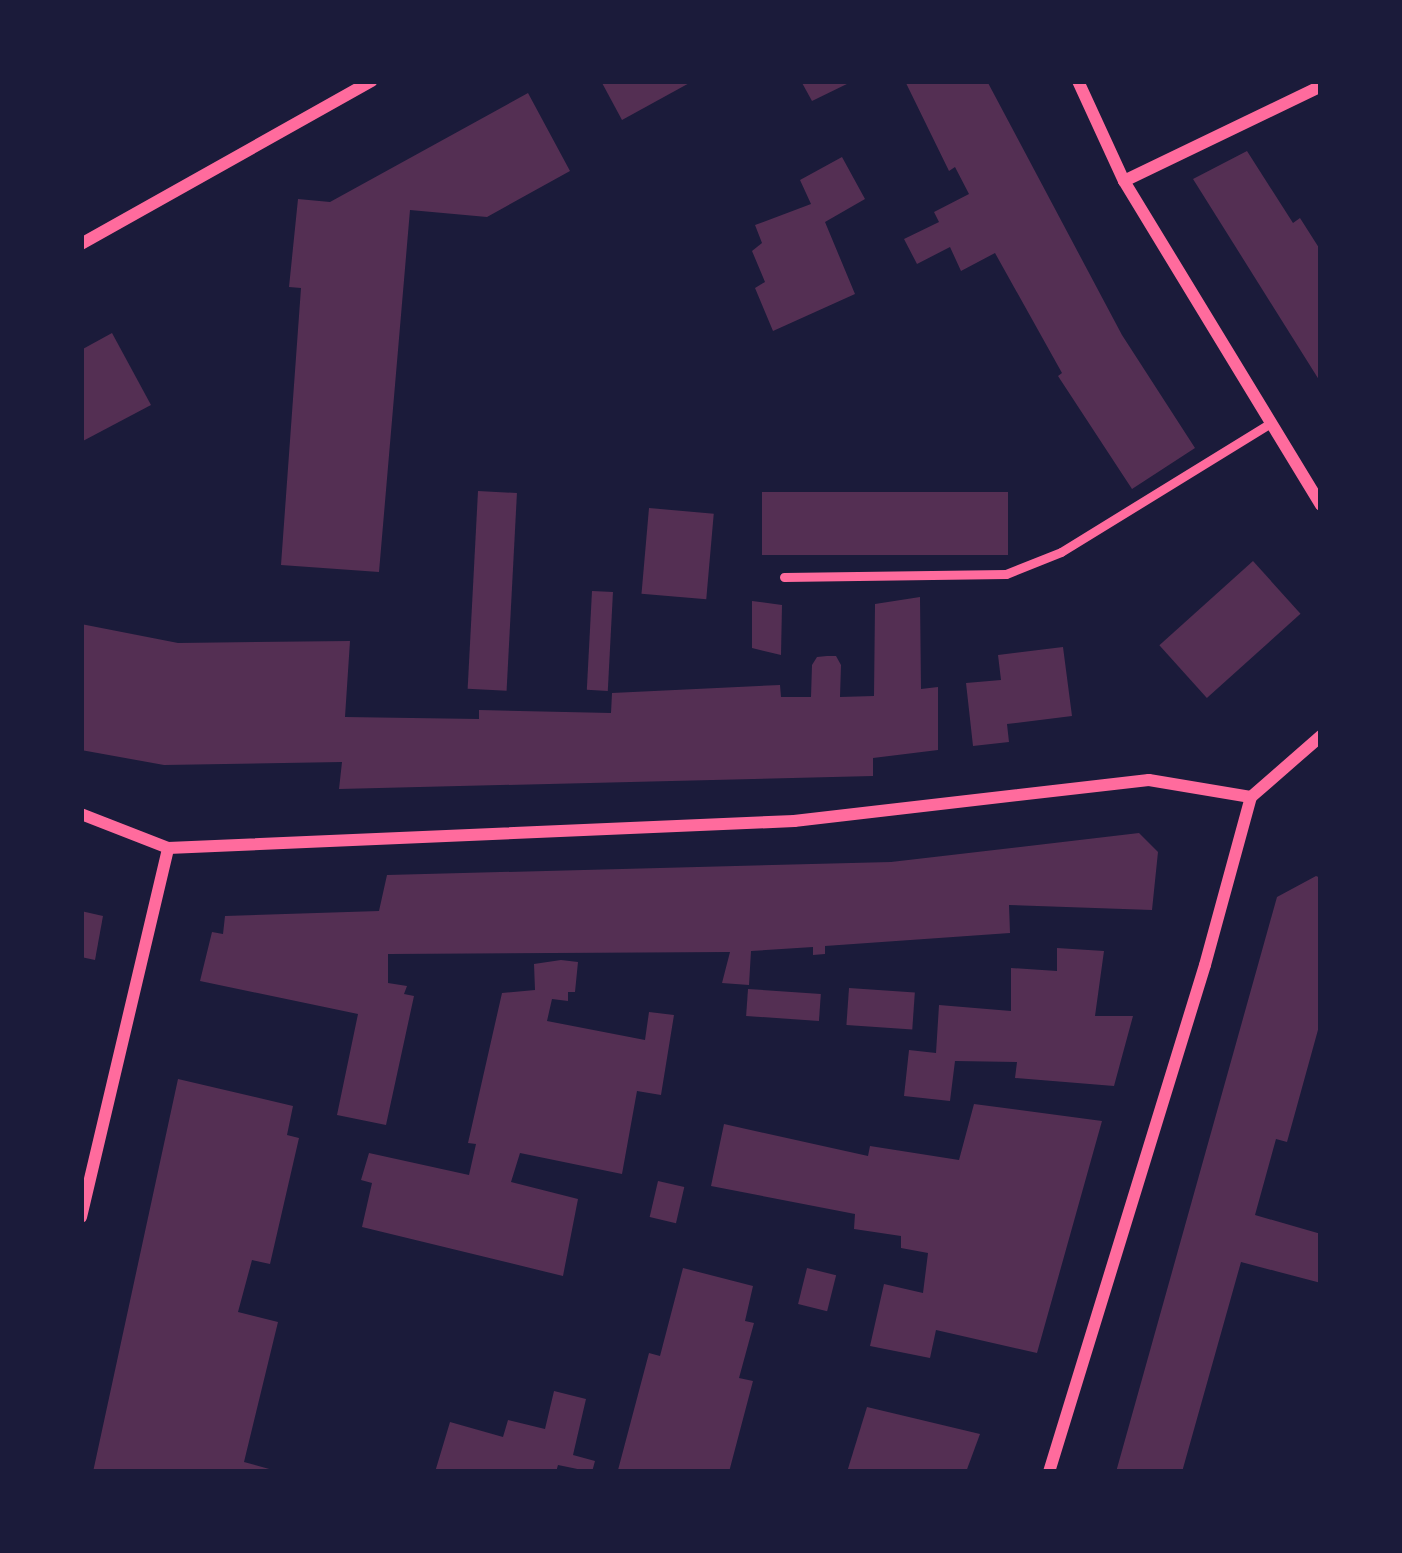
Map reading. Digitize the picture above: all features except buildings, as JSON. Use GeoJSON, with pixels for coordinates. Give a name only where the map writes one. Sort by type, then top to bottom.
{"type":"FeatureCollection","features":[{"type":"Feature","properties":{"kind":"street"},"geometry":{"type":"LineString","coordinates":[[81,244],[371,81]]}},
{"type":"Feature","properties":{"kind":"street"},"geometry":{"type":"LineString","coordinates":[[1078,81],[1124,182],[1321,506]]}},
{"type":"Feature","properties":{"kind":"street"},"geometry":{"type":"LineString","coordinates":[[1124,182],[1321,86]]}},
{"type":"Feature","properties":{"kind":"street"},"geometry":{"type":"LineString","coordinates":[[1049,1472],[1205,964],[1251,797],[1321,736]]}},
{"type":"Feature","properties":{"kind":"street"},"geometry":{"type":"LineString","coordinates":[[81,814],[168,848],[794,821],[1150,780],[1251,797]]}},
{"type":"Feature","properties":{"kind":"street"},"geometry":{"type":"LineString","coordinates":[[81,1217],[168,848]]}},
{"type":"Feature","properties":{"kind":"lane"},"geometry":{"type":"LineString","coordinates":[[784,577],[1006,574],[1061,552],[1271,423]]}}]}
